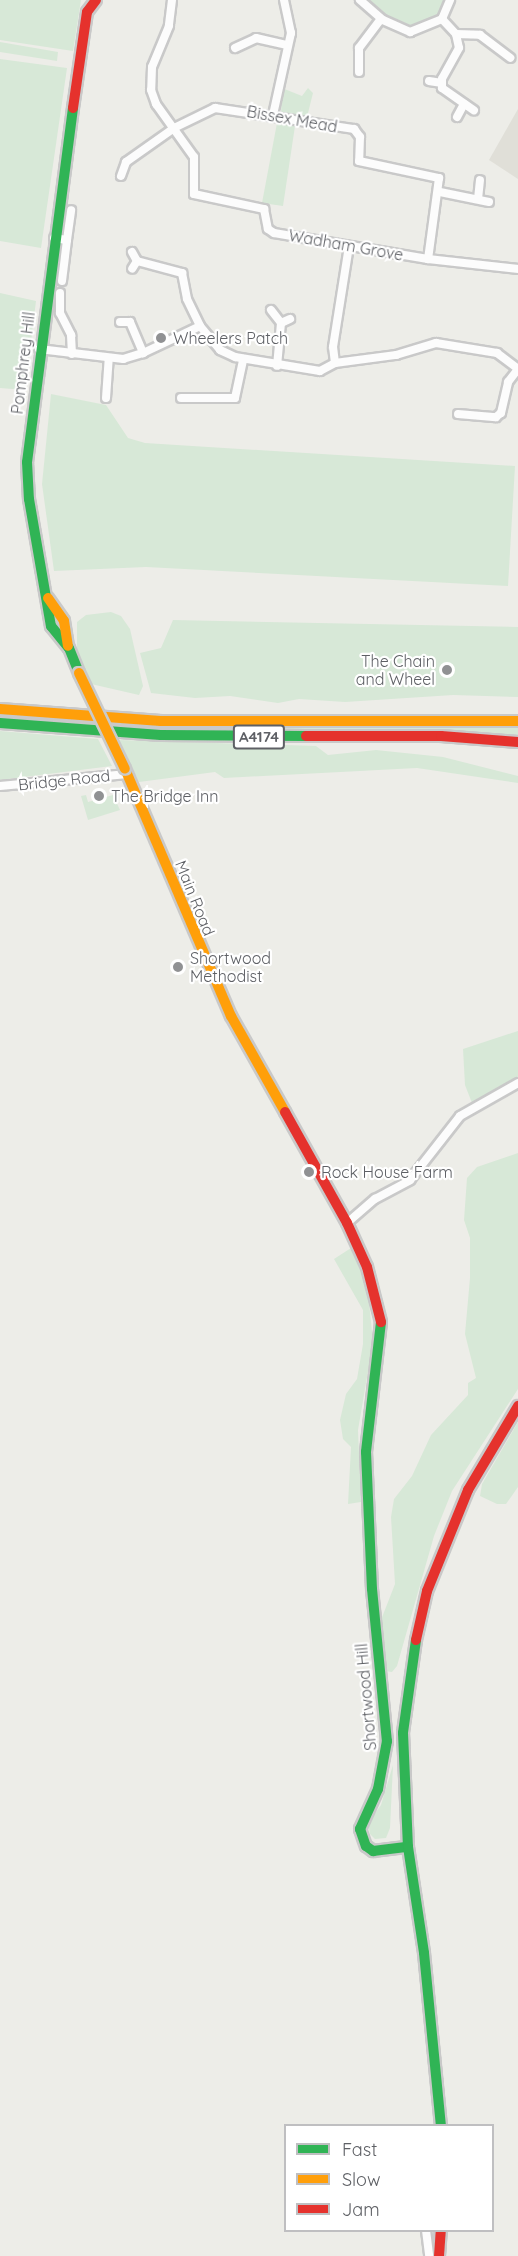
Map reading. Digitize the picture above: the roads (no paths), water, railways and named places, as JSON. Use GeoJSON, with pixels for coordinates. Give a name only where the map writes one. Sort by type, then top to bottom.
{"type":"FeatureCollection","features":[{"type":"Feature","properties":{"kind":"main road","name":"Pomphrey Hill"},"geometry":{"type":"LineString","coordinates":[[79,673],[69,648],[64,621],[48,598],[29,499],[27,462],[39,349],[87,12],[96,0]]}},
{"type":"Feature","properties":{"kind":"main road","name":"Main Road"},"geometry":{"type":"LineString","coordinates":[[79,673],[126,771],[231,1016],[347,1223]]}},
{"type":"Feature","properties":{"kind":"main road","name":"A4174"},"geometry":{"type":"LineString","coordinates":[[0,709],[172,721],[518,721]]}},
{"type":"Feature","properties":{"kind":"main road","name":"A4174"},"geometry":{"type":"LineString","coordinates":[[0,723],[161,735],[441,736],[518,742]]}},
{"type":"Feature","properties":{"kind":"main road","name":"Shortwood Hill"},"geometry":{"type":"LineString","coordinates":[[347,1223],[367,1267],[382,1330],[366,1452],[372,1589],[387,1741],[378,1789],[360,1829],[366,1846],[373,1851],[408,1847]]}},
{"type":"Feature","properties":{"kind":"main road"},"geometry":{"type":"LineString","coordinates":[[441,2124],[424,1953],[408,1847],[403,1733],[417,1631],[450,1527],[487,1455],[518,1406]]}},
{"type":"Feature","properties":{"kind":"main road"},"geometry":{"type":"LineString","coordinates":[[440,2256],[441,2232]]}},
{"type":"Feature","properties":{"kind":"street","name":"Wadham Grove"},"geometry":{"type":"LineString","coordinates":[[172,0],[169,26],[152,67],[151,90],[194,157],[194,194],[264,209],[268,229],[274,233],[428,259],[518,269]]}},
{"type":"Feature","properties":{"kind":"street"},"geometry":{"type":"LineString","coordinates":[[273,115],[290,21],[284,0]]}},
{"type":"Feature","properties":{"kind":"street"},"geometry":{"type":"LineString","coordinates":[[360,0],[381,19],[410,32],[442,19],[450,0]]}},
{"type":"Feature","properties":{"kind":"street"},"geometry":{"type":"LineString","coordinates":[[359,72],[359,48],[381,19]]}},
{"type":"Feature","properties":{"kind":"street"},"geometry":{"type":"LineString","coordinates":[[442,19],[456,34],[459,48],[442,83],[442,88],[474,110]]}},
{"type":"Feature","properties":{"kind":"street"},"geometry":{"type":"LineString","coordinates":[[456,34],[480,35],[510,58]]}},
{"type":"Feature","properties":{"kind":"street"},"geometry":{"type":"LineString","coordinates":[[235,48],[256,38],[286,45]]}},
{"type":"Feature","properties":{"kind":"street"},"geometry":{"type":"LineString","coordinates":[[429,81],[442,83]]}},
{"type":"Feature","properties":{"kind":"street"},"geometry":{"type":"LineString","coordinates":[[457,117],[464,104]]}},
{"type":"Feature","properties":{"kind":"street","name":"Bissex Mead"},"geometry":{"type":"LineString","coordinates":[[174,128],[215,108],[354,129],[360,137],[359,161],[435,176],[441,183],[440,192]]}},
{"type":"Feature","properties":{"kind":"street"},"geometry":{"type":"LineString","coordinates":[[121,176],[126,162],[174,128]]}},
{"type":"Feature","properties":{"kind":"street"},"geometry":{"type":"LineString","coordinates":[[478,199],[480,180]]}},
{"type":"Feature","properties":{"kind":"street"},"geometry":{"type":"LineString","coordinates":[[428,259],[440,192],[489,202]]}},
{"type":"Feature","properties":{"kind":"street"},"geometry":{"type":"LineString","coordinates":[[62,281],[71,210]]}},
{"type":"Feature","properties":{"kind":"street"},"geometry":{"type":"LineString","coordinates":[[54,238],[67,240]]}},
{"type":"Feature","properties":{"kind":"street"},"geometry":{"type":"LineString","coordinates":[[335,363],[333,347],[349,246]]}},
{"type":"Feature","properties":{"kind":"street"},"geometry":{"type":"LineString","coordinates":[[132,252],[137,261],[182,273],[187,299],[200,326],[220,350],[243,359],[320,371],[335,363],[396,355],[436,344],[491,351],[518,369],[508,382],[496,417],[458,414]]}},
{"type":"Feature","properties":{"kind":"street"},"geometry":{"type":"LineString","coordinates":[[132,269],[137,261]]}},
{"type":"Feature","properties":{"kind":"street"},"geometry":{"type":"LineString","coordinates":[[60,292],[60,313],[71,335],[72,354]]}},
{"type":"Feature","properties":{"kind":"street"},"geometry":{"type":"LineString","coordinates":[[271,310],[280,323],[277,366]]}},
{"type":"Feature","properties":{"kind":"street"},"geometry":{"type":"LineString","coordinates":[[120,322],[134,319],[143,353]]}},
{"type":"Feature","properties":{"kind":"street"},"geometry":{"type":"LineString","coordinates":[[280,323],[290,319]]}},
{"type":"Feature","properties":{"kind":"street"},"geometry":{"type":"LineString","coordinates":[[39,349],[109,359],[143,353],[200,326]]}},
{"type":"Feature","properties":{"kind":"street"},"geometry":{"type":"LineString","coordinates":[[106,398],[109,359]]}},
{"type":"Feature","properties":{"kind":"street"},"geometry":{"type":"LineString","coordinates":[[181,398],[235,398],[243,359]]}},
{"type":"Feature","properties":{"kind":"street","name":"Bridge Road"},"geometry":{"type":"LineString","coordinates":[[0,786],[126,771]]}},
{"type":"Feature","properties":{"kind":"street"},"geometry":{"type":"LineString","coordinates":[[347,1223],[375,1199],[410,1180],[466,1111],[518,1083]]}},
{"type":"Feature","properties":{"kind":"street"},"geometry":{"type":"LineString","coordinates":[[426,2232],[429,2256]]}},
{"type":"Feature","properties":{"kind":"place","name":"Wheelers Patch"},"geometry":{"type":"Point","coordinates":[161,338]}},
{"type":"Feature","properties":{"kind":"place","name":"The Chain and Wheel"},"geometry":{"type":"Point","coordinates":[447,670]}},
{"type":"Feature","properties":{"kind":"place","name":"The Bridge Inn"},"geometry":{"type":"Point","coordinates":[99,796]}},
{"type":"Feature","properties":{"kind":"place","name":"Shortwood Methodist"},"geometry":{"type":"Point","coordinates":[178,967]}},
{"type":"Feature","properties":{"kind":"place","name":"Rock House Farm"},"geometry":{"type":"Point","coordinates":[309,1172]}}]}
